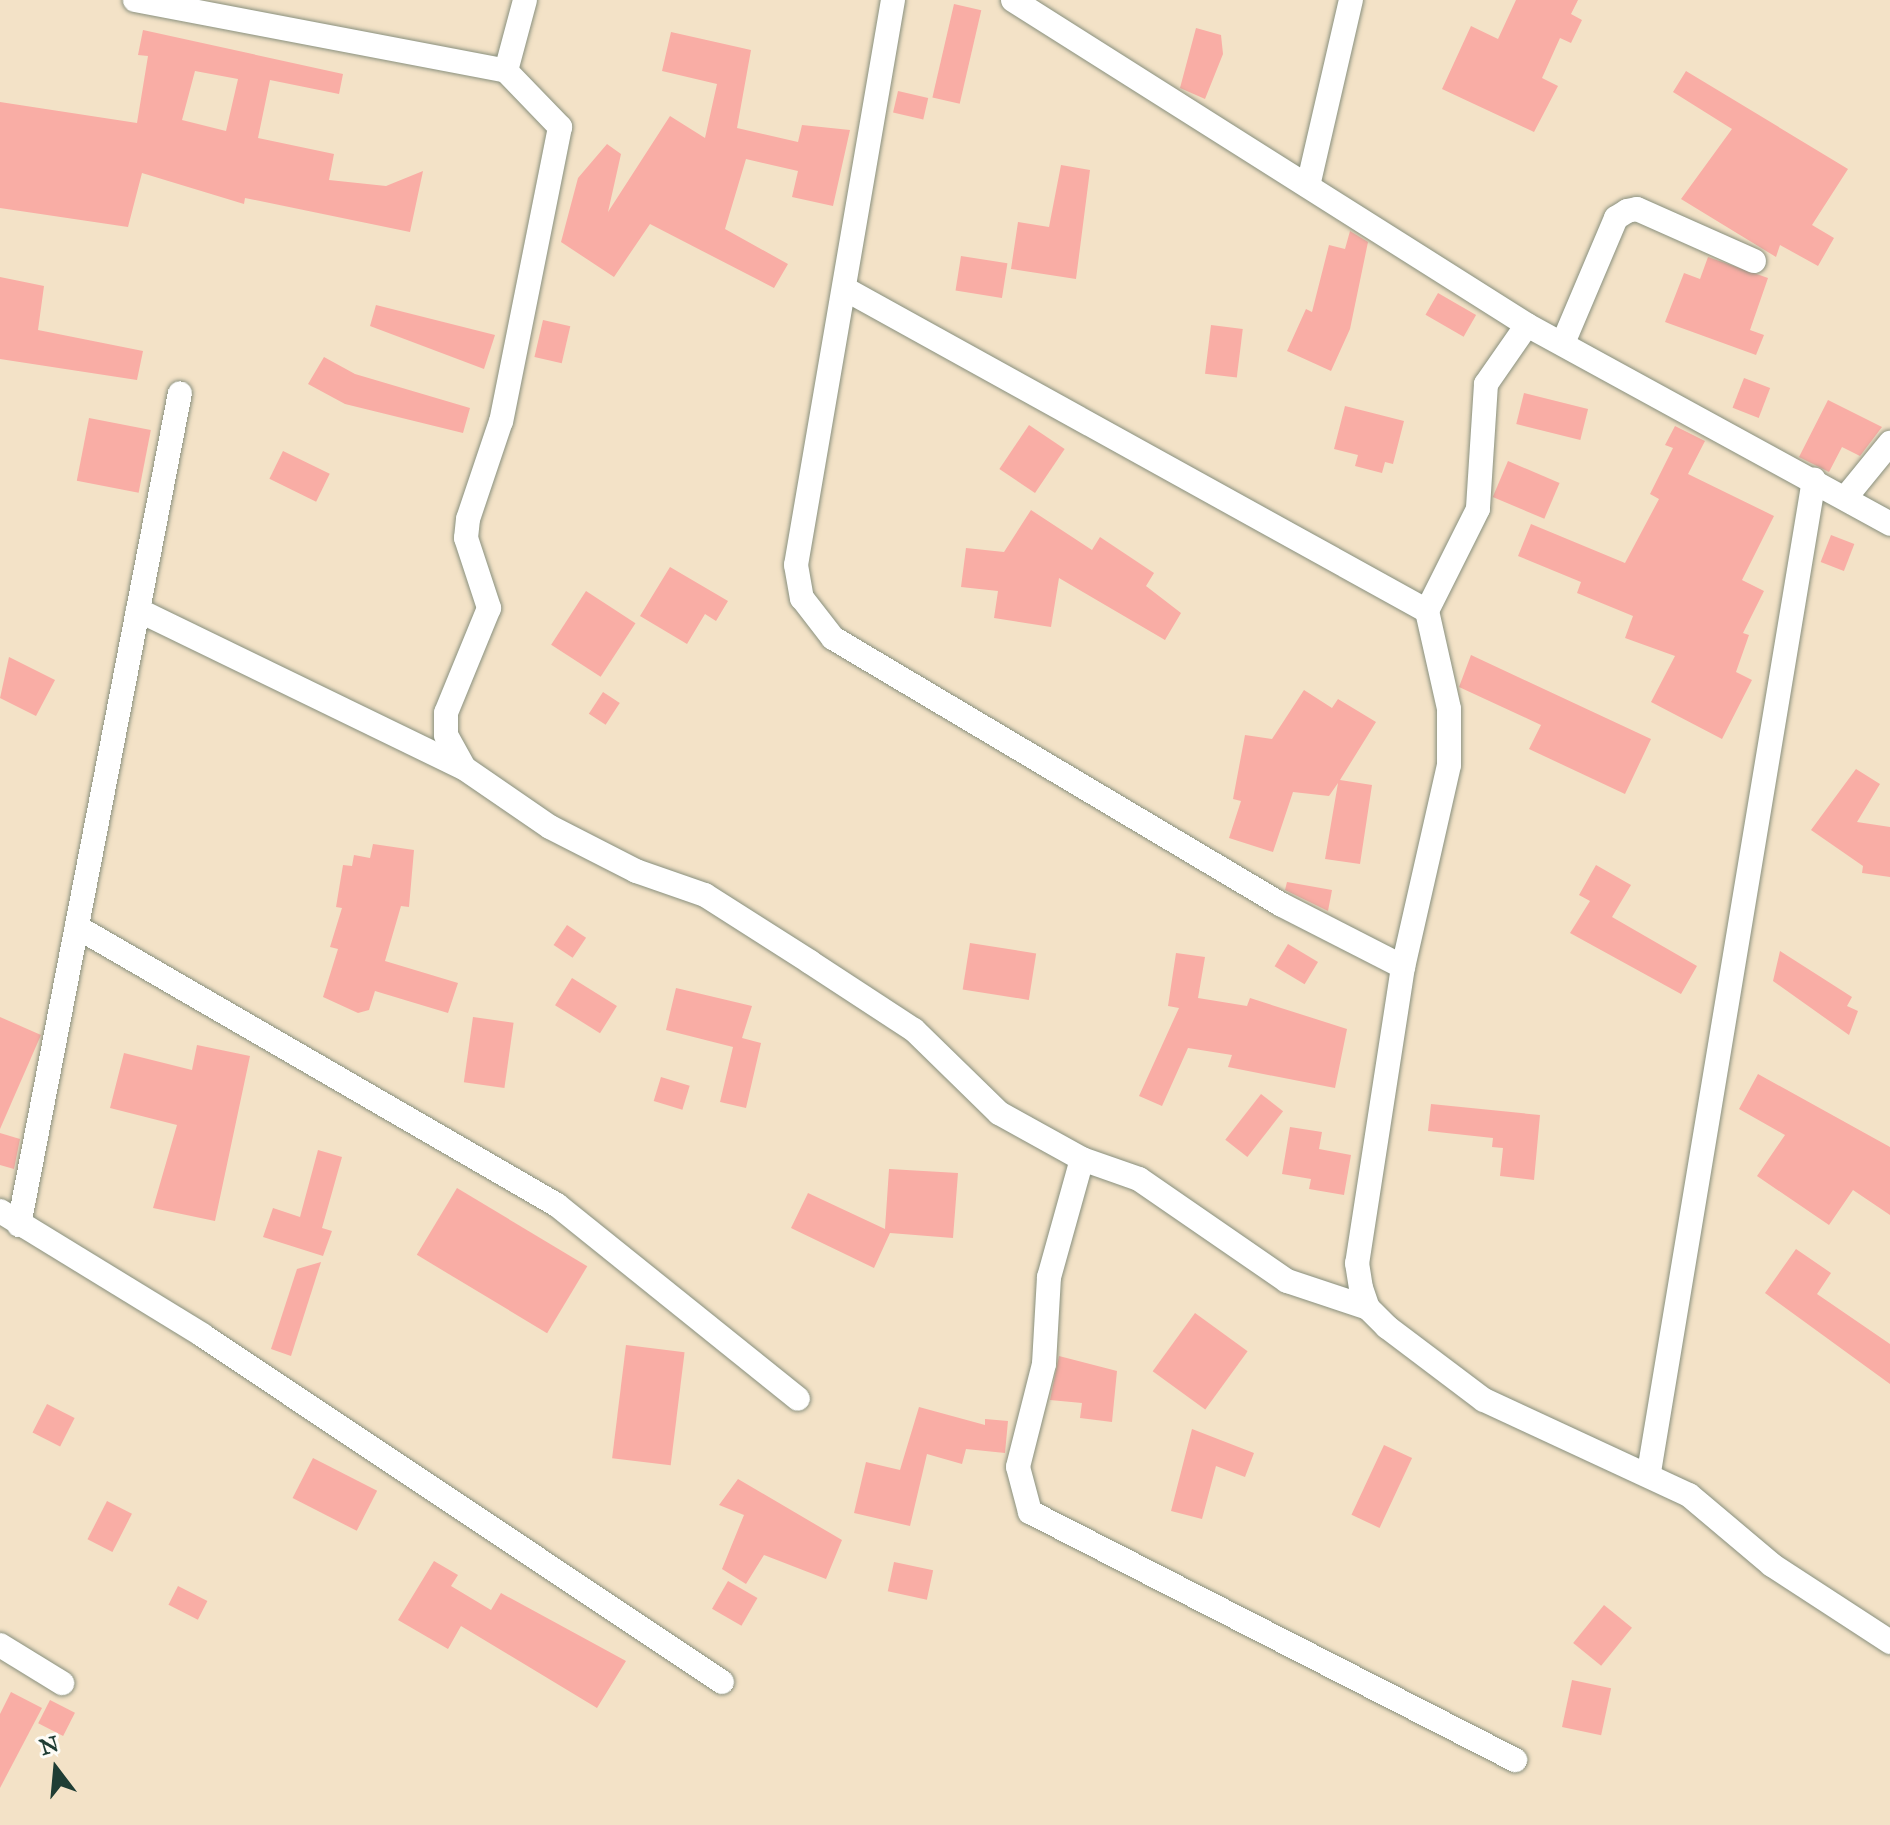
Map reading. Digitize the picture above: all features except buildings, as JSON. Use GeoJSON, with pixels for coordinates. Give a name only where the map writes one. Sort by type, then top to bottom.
{"type":"FeatureCollection","features":[{"type":"Feature","properties":{"kind":"street"},"geometry":{"type":"LineString","coordinates":[[135,0],[506,71],[551,112],[562,143],[501,421],[468,519],[466,538],[489,608],[446,713],[446,735],[464,768]]}},
{"type":"Feature","properties":{"kind":"street"},"geometry":{"type":"LineString","coordinates":[[506,71],[525,0]]}},
{"type":"Feature","properties":{"kind":"street"},"geometry":{"type":"LineString","coordinates":[[893,0],[847,290],[796,565],[816,622],[1282,905],[1403,967]]}},
{"type":"Feature","properties":{"kind":"street"},"geometry":{"type":"LineString","coordinates":[[1013,0],[1527,325],[1846,497],[1890,524]]}},
{"type":"Feature","properties":{"kind":"street"},"geometry":{"type":"LineString","coordinates":[[1308,186],[1351,0]]}},
{"type":"Feature","properties":{"kind":"street"},"geometry":{"type":"LineString","coordinates":[[1563,343],[1616,218],[1627,211],[1637,209],[1754,261]]}},
{"type":"Feature","properties":{"kind":"street"},"geometry":{"type":"LineString","coordinates":[[847,290],[1427,611]]}},
{"type":"Feature","properties":{"kind":"street"},"geometry":{"type":"LineString","coordinates":[[1368,1308],[1357,1263],[1403,967],[1449,765],[1449,709],[1427,611],[1478,509],[1486,384],[1527,325]]}},
{"type":"Feature","properties":{"kind":"street"},"geometry":{"type":"LineString","coordinates":[[180,393],[77,927],[10,1218],[202,1335],[722,1682]]}},
{"type":"Feature","properties":{"kind":"street"},"geometry":{"type":"LineString","coordinates":[[1846,497],[1890,443]]}},
{"type":"Feature","properties":{"kind":"street"},"geometry":{"type":"LineString","coordinates":[[1649,1472],[1814,480]]}},
{"type":"Feature","properties":{"kind":"street"},"geometry":{"type":"LineString","coordinates":[[138,610],[464,768],[550,827],[636,871],[705,895],[914,1030],[999,1113],[1082,1159],[1139,1179],[1287,1281],[1368,1308],[1484,1400],[1649,1472],[1890,1642]]}},
{"type":"Feature","properties":{"kind":"street"},"geometry":{"type":"LineString","coordinates":[[77,927],[557,1205],[798,1399]]}},
{"type":"Feature","properties":{"kind":"street"},"geometry":{"type":"LineString","coordinates":[[1082,1159],[1049,1277],[1044,1364],[1018,1467],[1030,1512],[1515,1760]]}},
{"type":"Feature","properties":{"kind":"street"},"geometry":{"type":"LineString","coordinates":[[0,1645],[62,1683]]}}]}
